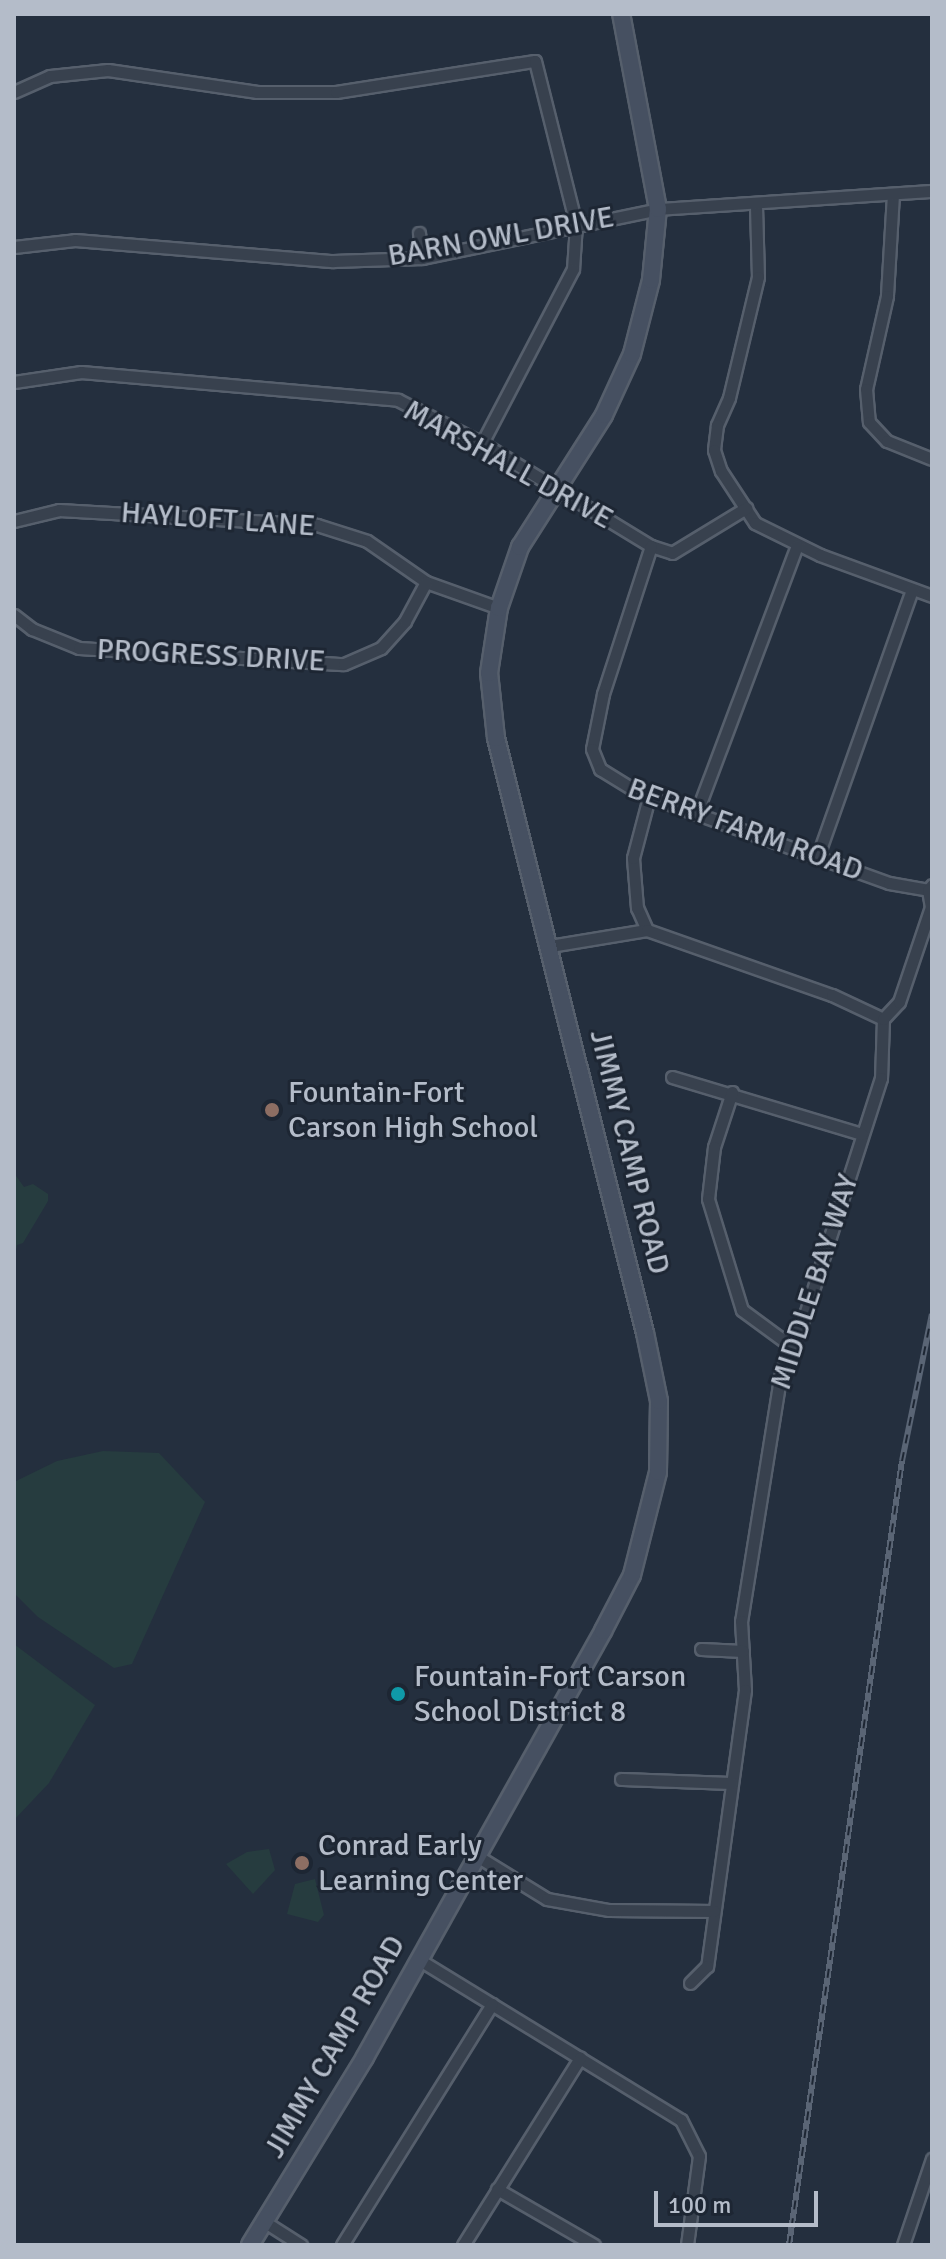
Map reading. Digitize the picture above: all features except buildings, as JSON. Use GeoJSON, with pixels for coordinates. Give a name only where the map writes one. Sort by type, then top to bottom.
{"type":"FeatureCollection","features":[{"type":"Feature","properties":{"kind":"street","name":"JIMMY CAMP ROAD"},"geometry":{"type":"LineString","coordinates":[[250,2245],[477,1856],[632,1575],[658,1472],[659,1401],[550,946],[496,738],[489,673],[499,608],[520,547],[604,415],[632,354],[651,280],[658,209],[621,14]]}},
{"type":"Feature","properties":{"kind":"street"},"geometry":{"type":"LineString","coordinates":[[14,92],[50,76],[108,70],[257,92],[336,92],[535,61],[576,224],[573,269],[482,443]]}},
{"type":"Feature","properties":{"kind":"street","name":"BARN OWL DRIVE"},"geometry":{"type":"LineString","coordinates":[[14,247],[75,240],[333,261],[422,258],[658,209],[756,206],[932,191]]}},
{"type":"Feature","properties":{"kind":"street"},"geometry":{"type":"LineString","coordinates":[[893,194],[887,296],[866,389],[869,422],[887,441],[932,459]]}},
{"type":"Feature","properties":{"kind":"street"},"geometry":{"type":"LineString","coordinates":[[756,206],[758,277],[714,450],[755,523],[797,545],[932,596]]}},
{"type":"Feature","properties":{"kind":"street"},"geometry":{"type":"LineString","coordinates":[[419,233],[422,258]]}},
{"type":"Feature","properties":{"kind":"street","name":"MARSHALL DRIVE"},"geometry":{"type":"LineString","coordinates":[[14,382],[81,372],[398,400],[482,443],[651,546]]}},
{"type":"Feature","properties":{"kind":"street"},"geometry":{"type":"LineString","coordinates":[[651,546],[672,553],[746,508]]}},
{"type":"Feature","properties":{"kind":"street","name":"HAYLOFT LANE"},"geometry":{"type":"LineString","coordinates":[[14,521],[59,510],[317,525],[367,541],[426,582],[499,608]]}},
{"type":"Feature","properties":{"kind":"street"},"geometry":{"type":"LineString","coordinates":[[696,814],[797,545]]}},
{"type":"Feature","properties":{"kind":"street","name":"BERRY FARM ROAD"},"geometry":{"type":"LineString","coordinates":[[651,546],[603,694],[592,749],[612,780],[649,797],[889,883],[930,888]]}},
{"type":"Feature","properties":{"kind":"street","name":"PROGRESS DRIVE"},"geometry":{"type":"LineString","coordinates":[[14,615],[32,629],[79,648],[344,664],[381,648],[405,621],[426,582]]}},
{"type":"Feature","properties":{"kind":"street"},"geometry":{"type":"LineString","coordinates":[[817,858],[912,589]]}},
{"type":"Feature","properties":{"kind":"street"},"geometry":{"type":"LineString","coordinates":[[647,930],[637,908],[633,858],[649,797]]}},
{"type":"Feature","properties":{"kind":"street"},"geometry":{"type":"LineString","coordinates":[[550,946],[647,930],[832,995],[883,1019],[899,1002],[931,907],[930,888]]}},
{"type":"Feature","properties":{"kind":"street","name":"MIDDLE BAY WAY"},"geometry":{"type":"LineString","coordinates":[[690,1983],[707,1966],[745,1690],[741,1621],[781,1372],[881,1078],[883,1019]]}},
{"type":"Feature","properties":{"kind":"street"},"geometry":{"type":"LineString","coordinates":[[672,1077],[732,1092],[862,1134]]}},
{"type":"Feature","properties":{"kind":"street"},"geometry":{"type":"LineString","coordinates":[[732,1092],[714,1147],[708,1199],[742,1310],[791,1346]]}},
{"type":"Feature","properties":{"kind":"street"},"geometry":{"type":"LineString","coordinates":[[701,1649],[743,1651]]}},
{"type":"Feature","properties":{"kind":"street"},"geometry":{"type":"LineString","coordinates":[[621,1779],[732,1783]]}},
{"type":"Feature","properties":{"kind":"street"},"geometry":{"type":"LineString","coordinates":[[477,1856],[547,1899],[609,1910],[714,1911]]}},
{"type":"Feature","properties":{"kind":"street"},"geometry":{"type":"LineString","coordinates":[[418,1959],[681,2120],[692,2133],[699,2156],[687,2245]]}},
{"type":"Feature","properties":{"kind":"street"},"geometry":{"type":"LineString","coordinates":[[342,2245],[492,2004]]}},
{"type":"Feature","properties":{"kind":"street"},"geometry":{"type":"LineString","coordinates":[[463,2245],[580,2058]]}},
{"type":"Feature","properties":{"kind":"street"},"geometry":{"type":"LineString","coordinates":[[903,2245],[932,2159]]}},
{"type":"Feature","properties":{"kind":"street"},"geometry":{"type":"LineString","coordinates":[[497,2189],[594,2245]]}},
{"type":"Feature","properties":{"kind":"street"},"geometry":{"type":"LineString","coordinates":[[265,2222],[301,2245]]}},
{"type":"Feature","properties":{"kind":"green space"},"geometry":{"type":"Polygon","coordinates":[[[14,1173],[24,1187],[33,1184],[48,1194],[48,1201],[23,1243],[17,1245],[14,1260],[14,1173]]]}},
{"type":"Feature","properties":{"kind":"green space"},"geometry":{"type":"Polygon","coordinates":[[[103,1451],[159,1453],[205,1502],[132,1664],[114,1668],[38,1617],[14,1593],[14,1482],[57,1461],[103,1451]]]}},
{"type":"Feature","properties":{"kind":"green space"},"geometry":{"type":"Polygon","coordinates":[[[14,1644],[95,1705],[49,1783],[14,1820],[14,1644]]]}},
{"type":"Feature","properties":{"kind":"green space"},"geometry":{"type":"Polygon","coordinates":[[[269,1849],[275,1870],[253,1894],[226,1864],[247,1852],[269,1849]]]}},
{"type":"Feature","properties":{"kind":"green space"},"geometry":{"type":"Polygon","coordinates":[[[315,1879],[324,1915],[318,1922],[287,1914],[295,1884],[315,1879]]]}},
{"type":"Feature","properties":{"kind":"railway"},"geometry":{"type":"LineString","coordinates":[[789,2245],[902,1461],[932,1314]]}},
{"type":"Feature","properties":{"kind":"place","name":"Fountain-Fort Carson High School"},"geometry":{"type":"Point","coordinates":[272,1110]}},
{"type":"Feature","properties":{"kind":"place","name":"Fountain-Fort Carson School District 8"},"geometry":{"type":"Point","coordinates":[398,1694]}},
{"type":"Feature","properties":{"kind":"place","name":"Conrad Early Learning Center"},"geometry":{"type":"Point","coordinates":[302,1863]}}]}
